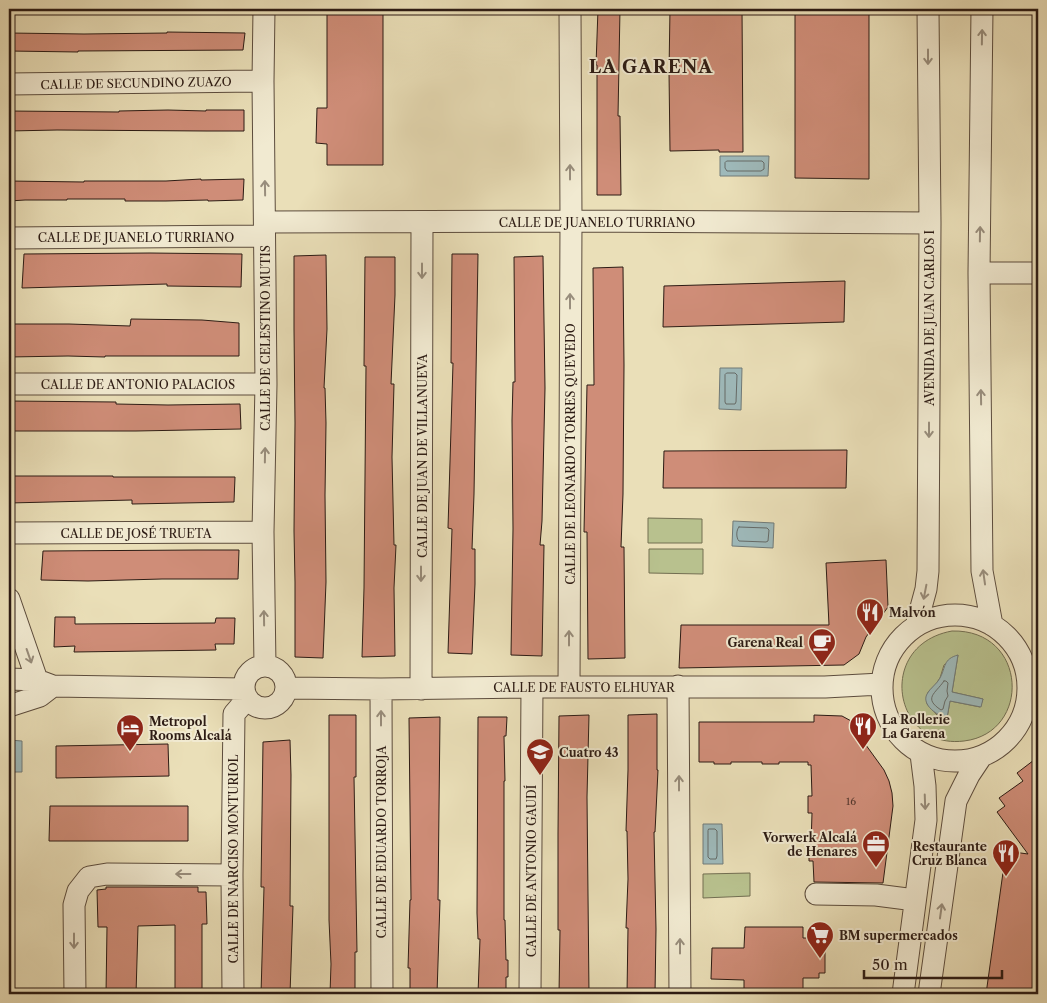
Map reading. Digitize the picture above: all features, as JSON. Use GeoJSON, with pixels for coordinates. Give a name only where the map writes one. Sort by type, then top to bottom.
{"type":"FeatureCollection","features":[{"type":"Feature","properties":{"kind":"street","name":"CALLE DE CELESTINO MUTIS"},"geometry":{"type":"LineString","coordinates":[[264,9],[266,384],[263,532],[265,666]]}},
{"type":"Feature","properties":{"kind":"street","name":"CALLE DE LEONARDO TORRES QUEVEDO"},"geometry":{"type":"LineString","coordinates":[[569,687],[570,9]]}},
{"type":"Feature","properties":{"kind":"street","name":"AVENIDA DE JUAN CARLOS I"},"geometry":{"type":"LineString","coordinates":[[916,626],[926,589],[928,571],[930,223],[928,9]]}},
{"type":"Feature","properties":{"kind":"street"},"geometry":{"type":"LineString","coordinates":[[982,9],[979,273],[982,571],[992,625]]}},
{"type":"Feature","properties":{"kind":"street","name":"CALLE DE SECUNDINO ZUAZO"},"geometry":{"type":"LineString","coordinates":[[9,84],[263,81]]}},
{"type":"Feature","properties":{"kind":"street","name":"CALLE DE JUANELO TURRIANO"},"geometry":{"type":"LineString","coordinates":[[9,238],[422,222],[930,223]]}},
{"type":"Feature","properties":{"kind":"street","name":"CALLE DE JUAN DE VILLANUEVA"},"geometry":{"type":"LineString","coordinates":[[421,689],[422,222]]}},
{"type":"Feature","properties":{"kind":"street"},"geometry":{"type":"LineString","coordinates":[[979,273],[1038,273]]}},
{"type":"Feature","properties":{"kind":"street","name":"CALLE DE ANTONIO PALACIOS"},"geometry":{"type":"LineString","coordinates":[[9,384],[266,384]]}},
{"type":"Feature","properties":{"kind":"street","name":"CALLE DE JOSÉ TRUETA"},"geometry":{"type":"LineString","coordinates":[[9,533],[263,532]]}},
{"type":"Feature","properties":{"kind":"street"},"geometry":{"type":"LineString","coordinates":[[9,599],[45,683],[40,696],[9,706]]}},
{"type":"Feature","properties":{"kind":"street"},"geometry":{"type":"LineString","coordinates":[[947,615],[970,616],[992,625],[1011,640],[1031,664],[1025,704],[1029,715],[1000,746],[981,757],[961,762],[940,760],[921,754],[904,741],[891,725],[883,706],[882,684],[885,665],[894,647],[903,636],[916,626],[947,615]]}},
{"type":"Feature","properties":{"kind":"street"},"geometry":{"type":"LineString","coordinates":[[9,679],[45,683],[245,694],[257,707],[267,708],[277,705],[284,697],[286,688],[284,678],[276,670],[265,666],[254,669],[246,678],[245,694]]}},
{"type":"Feature","properties":{"kind":"street","name":"CALLE DE FAUSTO ELHUYAR"},"geometry":{"type":"LineString","coordinates":[[286,688],[816,687],[882,684]]}},
{"type":"Feature","properties":{"kind":"street"},"geometry":{"type":"LineString","coordinates":[[678,686],[680,994]]}},
{"type":"Feature","properties":{"kind":"street","name":"CALLE DE ANTONIO GAUDÍ"},"geometry":{"type":"LineString","coordinates":[[530,994],[532,687]]}},
{"type":"Feature","properties":{"kind":"street","name":"CALLE DE EDUARDO TORROJA"},"geometry":{"type":"LineString","coordinates":[[381,689],[382,994]]}},
{"type":"Feature","properties":{"kind":"street","name":"CALLE DE NARCISO MONTURIOL"},"geometry":{"type":"LineString","coordinates":[[233,994],[234,714],[245,694]]}},
{"type":"Feature","properties":{"kind":"street"},"geometry":{"type":"LineString","coordinates":[[903,994],[926,820],[925,786],[921,754]]}},
{"type":"Feature","properties":{"kind":"street"},"geometry":{"type":"LineString","coordinates":[[929,994],[956,801],[969,775],[981,757]]}},
{"type":"Feature","properties":{"kind":"street"},"geometry":{"type":"LineString","coordinates":[[75,994],[74,905],[78,891],[89,876],[107,874],[232,875]]}},
{"type":"Feature","properties":{"kind":"street"},"geometry":{"type":"LineString","coordinates":[[816,894],[876,895],[915,900]]}},
{"type":"Feature","properties":{"kind":"green space"},"geometry":{"type":"Polygon","coordinates":[[[648,518],[702,519],[702,543],[648,543],[648,518]]]}},
{"type":"Feature","properties":{"kind":"green space"},"geometry":{"type":"Polygon","coordinates":[[[649,549],[703,549],[703,574],[649,573],[649,549]]]}},
{"type":"Feature","properties":{"kind":"green space"},"geometry":{"type":"Polygon","coordinates":[[[952,631],[977,635],[996,646],[1007,663],[1012,682],[1010,702],[1002,720],[986,734],[964,741],[940,739],[921,730],[909,714],[902,695],[903,674],[911,655],[927,640],[952,631]],[[958,655],[944,665],[940,678],[928,692],[927,704],[937,715],[947,718],[950,701],[980,707],[983,699],[952,692],[958,655]]]}},
{"type":"Feature","properties":{"kind":"green space"},"geometry":{"type":"Polygon","coordinates":[[[750,873],[750,896],[703,898],[703,874],[750,873]]]}},
{"type":"Feature","properties":{"kind":"water"},"geometry":{"type":"Polygon","coordinates":[[[720,156],[769,156],[768,176],[720,176],[720,156]]]}},
{"type":"Feature","properties":{"kind":"water"},"geometry":{"type":"Polygon","coordinates":[[[720,368],[742,368],[741,410],[719,409],[720,368]]]}},
{"type":"Feature","properties":{"kind":"water"},"geometry":{"type":"Polygon","coordinates":[[[733,521],[774,523],[773,548],[732,546],[733,521]]]}},
{"type":"Feature","properties":{"kind":"water"},"geometry":{"type":"Polygon","coordinates":[[[958,655],[952,692],[983,699],[981,707],[950,701],[947,718],[931,709],[926,702],[926,698],[928,692],[940,678],[947,661],[958,655]]]}},
{"type":"Feature","properties":{"kind":"water"},"geometry":{"type":"Polygon","coordinates":[[[9,740],[22,741],[22,772],[9,772],[9,740]]]}},
{"type":"Feature","properties":{"kind":"water"},"geometry":{"type":"Polygon","coordinates":[[[703,824],[722,824],[723,864],[703,864],[703,824]]]}},
{"type":"Feature","properties":{"kind":"building"},"geometry":{"type":"Polygon","coordinates":[[[327,9],[383,9],[383,165],[327,165],[327,144],[316,143],[317,108],[327,108],[327,9]]]}},
{"type":"Feature","properties":{"kind":"building"},"geometry":{"type":"Polygon","coordinates":[[[598,9],[620,9],[618,116],[620,116],[621,195],[597,195],[596,65],[598,9]]]}},
{"type":"Feature","properties":{"kind":"building"},"geometry":{"type":"Polygon","coordinates":[[[670,9],[742,9],[743,152],[719,152],[719,150],[670,151],[670,9]]]}},
{"type":"Feature","properties":{"kind":"building"},"geometry":{"type":"Polygon","coordinates":[[[795,9],[869,9],[869,179],[795,178],[795,9]]]}},
{"type":"Feature","properties":{"kind":"building"},"geometry":{"type":"Polygon","coordinates":[[[9,33],[245,33],[243,50],[9,51],[9,33]]]}},
{"type":"Feature","properties":{"kind":"building"},"geometry":{"type":"Polygon","coordinates":[[[244,110],[244,131],[9,131],[9,111],[119,112],[244,110]]]}},
{"type":"Feature","properties":{"kind":"building"},"geometry":{"type":"Polygon","coordinates":[[[244,179],[243,200],[125,201],[125,199],[67,199],[9,201],[9,181],[84,182],[244,179]]]}},
{"type":"Feature","properties":{"kind":"building"},"geometry":{"type":"Polygon","coordinates":[[[24,254],[242,254],[241,287],[167,286],[167,284],[22,288],[24,254]]]}},
{"type":"Feature","properties":{"kind":"building"},"geometry":{"type":"Polygon","coordinates":[[[452,254],[478,254],[472,549],[475,549],[475,584],[472,654],[448,653],[452,529],[448,528],[453,363],[451,363],[452,254]]]}},
{"type":"Feature","properties":{"kind":"building"},"geometry":{"type":"Polygon","coordinates":[[[326,255],[327,329],[324,388],[326,423],[326,582],[323,658],[295,657],[294,256],[326,255]]]}},
{"type":"Feature","properties":{"kind":"building"},"geometry":{"type":"Polygon","coordinates":[[[543,256],[545,388],[540,545],[544,545],[542,656],[511,655],[512,420],[513,382],[515,382],[514,257],[543,256]]]}},
{"type":"Feature","properties":{"kind":"building"},"geometry":{"type":"Polygon","coordinates":[[[365,257],[395,257],[391,384],[394,384],[392,457],[394,545],[396,545],[394,588],[395,656],[362,657],[366,366],[364,366],[365,257]]]}},
{"type":"Feature","properties":{"kind":"building"},"geometry":{"type":"Polygon","coordinates":[[[623,267],[624,365],[621,547],[624,547],[625,658],[588,659],[587,532],[584,532],[587,385],[594,385],[593,268],[623,267]]]}},
{"type":"Feature","properties":{"kind":"building"},"geometry":{"type":"Polygon","coordinates":[[[845,281],[844,322],[663,327],[664,286],[845,281]]]}},
{"type":"Feature","properties":{"kind":"building"},"geometry":{"type":"Polygon","coordinates":[[[131,319],[202,320],[239,323],[239,356],[9,357],[9,324],[130,326],[131,319]]]}},
{"type":"Feature","properties":{"kind":"building"},"geometry":{"type":"Polygon","coordinates":[[[9,401],[116,402],[116,404],[168,405],[240,404],[241,429],[9,431],[9,401]]]}},
{"type":"Feature","properties":{"kind":"building"},"geometry":{"type":"Polygon","coordinates":[[[847,450],[846,488],[663,488],[664,451],[847,450]]]}},
{"type":"Feature","properties":{"kind":"building"},"geometry":{"type":"Polygon","coordinates":[[[10,476],[235,477],[234,502],[132,504],[132,500],[9,503],[10,476]]]}},
{"type":"Feature","properties":{"kind":"building"},"geometry":{"type":"Polygon","coordinates":[[[239,550],[238,579],[41,580],[43,551],[239,550]]]}},
{"type":"Feature","properties":{"kind":"building"},"geometry":{"type":"Polygon","coordinates":[[[886,560],[888,607],[866,637],[859,654],[844,665],[679,668],[681,625],[829,625],[826,563],[886,560]]]}},
{"type":"Feature","properties":{"kind":"building"},"geometry":{"type":"Polygon","coordinates":[[[55,617],[75,617],[75,624],[215,623],[216,618],[235,618],[234,644],[215,644],[216,650],[74,652],[75,646],[54,647],[55,617]]]}},
{"type":"Feature","properties":{"kind":"building"},"geometry":{"type":"Polygon","coordinates":[[[657,714],[658,770],[654,832],[655,994],[627,994],[628,928],[626,928],[628,879],[626,831],[628,715],[657,714]]]}},
{"type":"Feature","properties":{"kind":"building"},"geometry":{"type":"Polygon","coordinates":[[[329,715],[356,715],[356,777],[354,777],[357,952],[355,952],[355,994],[330,994],[329,715]]]}},
{"type":"Feature","properties":{"kind":"building"},"geometry":{"type":"Polygon","coordinates":[[[589,715],[587,797],[589,994],[559,994],[559,716],[589,715]]]}},
{"type":"Feature","properties":{"kind":"building"},"geometry":{"type":"Polygon","coordinates":[[[814,715],[842,716],[853,722],[889,781],[893,806],[883,883],[814,882],[813,861],[809,861],[812,813],[808,813],[808,796],[812,796],[811,765],[808,765],[808,762],[762,764],[762,762],[731,762],[731,764],[714,764],[714,762],[699,762],[699,722],[814,722],[814,715]]]}},
{"type":"Feature","properties":{"kind":"building"},"geometry":{"type":"Polygon","coordinates":[[[440,717],[438,900],[440,900],[437,994],[410,994],[410,968],[408,968],[411,900],[409,718],[440,717]]]}},
{"type":"Feature","properties":{"kind":"building"},"geometry":{"type":"Polygon","coordinates":[[[478,717],[507,717],[506,736],[504,736],[504,920],[506,960],[508,960],[506,994],[478,994],[480,939],[478,939],[477,913],[478,717]]]}},
{"type":"Feature","properties":{"kind":"building"},"geometry":{"type":"Polygon","coordinates":[[[290,740],[290,906],[293,906],[290,994],[261,994],[264,887],[261,887],[263,742],[290,740]]]}},
{"type":"Feature","properties":{"kind":"building"},"geometry":{"type":"Polygon","coordinates":[[[168,744],[169,776],[56,778],[56,746],[168,744]]]}},
{"type":"Feature","properties":{"kind":"building"},"geometry":{"type":"Polygon","coordinates":[[[1038,757],[1038,994],[986,994],[1006,851],[1028,854],[997,812],[1005,806],[999,798],[1023,781],[1017,773],[1038,757]]]}},
{"type":"Feature","properties":{"kind":"building"},"geometry":{"type":"Polygon","coordinates":[[[50,806],[188,806],[188,841],[49,841],[50,806]]]}},
{"type":"Feature","properties":{"kind":"building"},"geometry":{"type":"Polygon","coordinates":[[[106,887],[198,887],[198,892],[206,892],[207,924],[202,924],[202,994],[175,994],[175,925],[138,926],[136,994],[106,994],[107,927],[98,927],[97,890],[106,889],[106,887]]]}},
{"type":"Feature","properties":{"kind":"building"},"geometry":{"type":"Polygon","coordinates":[[[745,927],[803,927],[803,938],[819,938],[819,943],[825,943],[825,973],[819,973],[819,978],[803,978],[803,989],[744,989],[744,980],[711,979],[712,948],[744,948],[745,927]]]}},
{"type":"Feature","properties":{"kind":"place","name":"Malvón"},"geometry":{"type":"Point","coordinates":[870,636]}},
{"type":"Feature","properties":{"kind":"place","name":"Garena Real"},"geometry":{"type":"Point","coordinates":[822,666]}},
{"type":"Feature","properties":{"kind":"place","name":"La Rollerie La Garena"},"geometry":{"type":"Point","coordinates":[863,750]}},
{"type":"Feature","properties":{"kind":"place","name":"Metropol Rooms Alcalá"},"geometry":{"type":"Point","coordinates":[130,752]}},
{"type":"Feature","properties":{"kind":"place","name":"Cuatro 43"},"geometry":{"type":"Point","coordinates":[540,776]}},
{"type":"Feature","properties":{"kind":"place","name":"Vorwerk Alcalá de Henares"},"geometry":{"type":"Point","coordinates":[876,868]}},
{"type":"Feature","properties":{"kind":"place","name":"Restaurante Cruz Blanca"},"geometry":{"type":"Point","coordinates":[1006,877]}},
{"type":"Feature","properties":{"kind":"place","name":"BM supermercados"},"geometry":{"type":"Point","coordinates":[820,959]}},
{"type":"Feature","properties":{"kind":"district","name":"LA GARENA"},"geometry":{"type":"Point","coordinates":[651,67]}}]}
